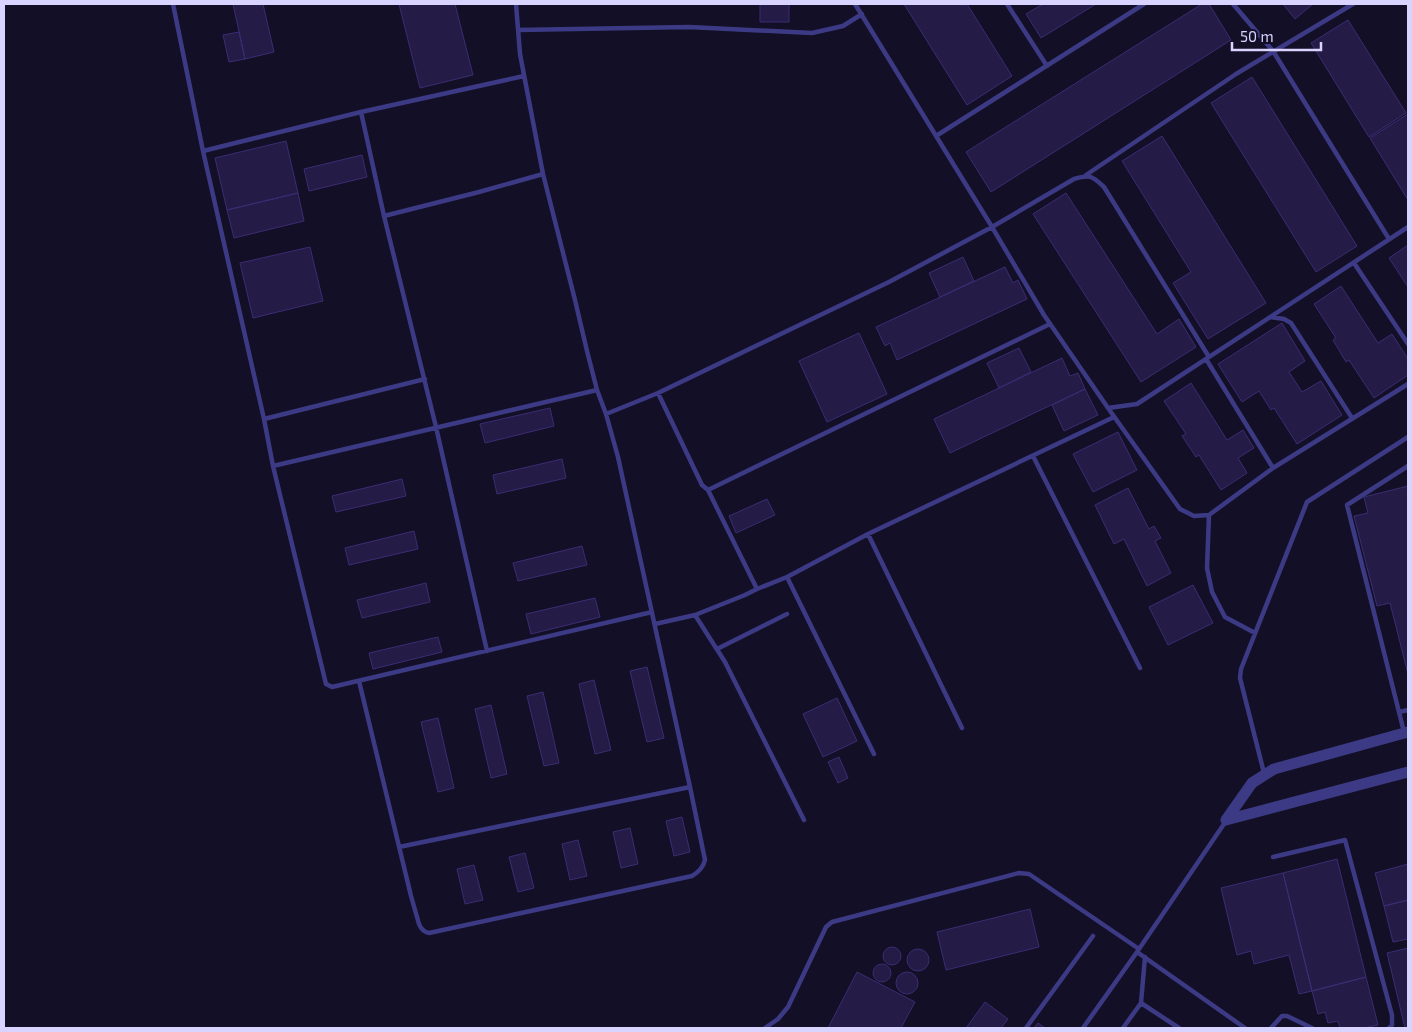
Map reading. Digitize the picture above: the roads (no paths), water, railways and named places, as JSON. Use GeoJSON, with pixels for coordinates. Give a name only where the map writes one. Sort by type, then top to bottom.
{"type":"FeatureCollection","features":[{"type":"Feature","properties":{"kind":"street"},"geometry":{"type":"LineString","coordinates":[[1226,820],[1252,783],[1274,769],[1406,733]]}},
{"type":"Feature","properties":{"kind":"street"},"geometry":{"type":"LineString","coordinates":[[1226,820],[1408,772]]}},
{"type":"Feature","properties":{"kind":"lane"},"geometry":{"type":"LineString","coordinates":[[173,4],[203,150],[273,466],[326,684],[332,687],[652,612]]}},
{"type":"Feature","properties":{"kind":"lane"},"geometry":{"type":"LineString","coordinates":[[359,681],[419,924],[424,931],[430,934],[695,874],[701,869],[705,860],[618,457],[597,390],[543,174],[520,54],[516,4]]}},
{"type":"Feature","properties":{"kind":"lane"},"geometry":{"type":"LineString","coordinates":[[855,4],[1050,324],[1180,509],[1194,516],[1210,516],[1273,468],[1408,384]]}},
{"type":"Feature","properties":{"kind":"lane"},"geometry":{"type":"LineString","coordinates":[[1007,4],[1046,66]]}},
{"type":"Feature","properties":{"kind":"lane"},"geometry":{"type":"LineString","coordinates":[[936,136],[1144,4]]}},
{"type":"Feature","properties":{"kind":"lane"},"geometry":{"type":"LineString","coordinates":[[1233,4],[1273,51],[1389,239]]}},
{"type":"Feature","properties":{"kind":"lane"},"geometry":{"type":"LineString","coordinates":[[606,414],[658,393],[889,282],[992,227],[1074,179],[1086,175],[1236,74],[1353,4]]}},
{"type":"Feature","properties":{"kind":"lane"},"geometry":{"type":"LineString","coordinates":[[518,30],[689,27],[812,33],[843,26],[862,14]]}},
{"type":"Feature","properties":{"kind":"lane"},"geometry":{"type":"LineString","coordinates":[[203,150],[524,76]]}},
{"type":"Feature","properties":{"kind":"lane"},"geometry":{"type":"LineString","coordinates":[[362,112],[384,216],[425,379],[487,651]]}},
{"type":"Feature","properties":{"kind":"lane"},"geometry":{"type":"LineString","coordinates":[[384,216],[543,174]]}},
{"type":"Feature","properties":{"kind":"lane"},"geometry":{"type":"LineString","coordinates":[[1086,175],[1094,177],[1104,186],[1273,468]]}},
{"type":"Feature","properties":{"kind":"lane"},"geometry":{"type":"LineString","coordinates":[[1108,408],[1137,404],[1408,227]]}},
{"type":"Feature","properties":{"kind":"lane"},"geometry":{"type":"LineString","coordinates":[[1354,263],[1408,344]]}},
{"type":"Feature","properties":{"kind":"lane"},"geometry":{"type":"LineString","coordinates":[[1270,317],[1284,319],[1291,323],[1352,418]]}},
{"type":"Feature","properties":{"kind":"lane"},"geometry":{"type":"LineString","coordinates":[[708,490],[1050,324]]}},
{"type":"Feature","properties":{"kind":"lane"},"geometry":{"type":"LineString","coordinates":[[264,419],[425,379]]}},
{"type":"Feature","properties":{"kind":"lane"},"geometry":{"type":"LineString","coordinates":[[273,466],[597,390]]}},
{"type":"Feature","properties":{"kind":"lane"},"geometry":{"type":"LineString","coordinates":[[658,393],[702,484],[708,490],[757,589]]}},
{"type":"Feature","properties":{"kind":"lane"},"geometry":{"type":"LineString","coordinates":[[655,624],[695,615],[788,577],[868,534],[1114,417]]}},
{"type":"Feature","properties":{"kind":"lane"},"geometry":{"type":"LineString","coordinates":[[1265,775],[1240,678],[1241,669],[1307,502],[1408,437]]}},
{"type":"Feature","properties":{"kind":"lane"},"geometry":{"type":"LineString","coordinates":[[1033,456],[1140,668]]}},
{"type":"Feature","properties":{"kind":"lane"},"geometry":{"type":"LineString","coordinates":[[1406,733],[1399,712],[1347,505],[1408,466]]}},
{"type":"Feature","properties":{"kind":"lane"},"geometry":{"type":"LineString","coordinates":[[1210,516],[1207,568],[1212,592],[1225,617],[1255,634]]}},
{"type":"Feature","properties":{"kind":"lane"},"geometry":{"type":"LineString","coordinates":[[868,534],[962,728]]}},
{"type":"Feature","properties":{"kind":"lane"},"geometry":{"type":"LineString","coordinates":[[788,577],[874,754]]}},
{"type":"Feature","properties":{"kind":"lane"},"geometry":{"type":"LineString","coordinates":[[717,649],[787,614]]}},
{"type":"Feature","properties":{"kind":"lane"},"geometry":{"type":"LineString","coordinates":[[695,615],[725,662],[804,820]]}},
{"type":"Feature","properties":{"kind":"lane"},"geometry":{"type":"LineString","coordinates":[[1399,712],[1408,710]]}},
{"type":"Feature","properties":{"kind":"lane"},"geometry":{"type":"LineString","coordinates":[[399,847],[690,787]]}},
{"type":"Feature","properties":{"kind":"lane"},"geometry":{"type":"LineString","coordinates":[[1083,1028],[1226,820]]}},
{"type":"Feature","properties":{"kind":"lane"},"geometry":{"type":"LineString","coordinates":[[1273,858],[1345,840],[1392,1015],[1392,1025],[1389,1028]]}},
{"type":"Feature","properties":{"kind":"lane"},"geometry":{"type":"LineString","coordinates":[[765,1028],[778,1019],[788,1007],[826,927],[832,922],[1019,873],[1029,874],[1245,1028]]}},
{"type":"Feature","properties":{"kind":"lane"},"geometry":{"type":"LineString","coordinates":[[1026,1028],[1093,936]]}},
{"type":"Feature","properties":{"kind":"lane"},"geometry":{"type":"LineString","coordinates":[[1123,1028],[1141,1003],[1145,957]]}},
{"type":"Feature","properties":{"kind":"lane"},"geometry":{"type":"LineString","coordinates":[[1141,1003],[1179,1028]]}},
{"type":"Feature","properties":{"kind":"lane"},"geometry":{"type":"LineString","coordinates":[[1271,1028],[1282,1016],[1287,1016],[1312,1028]]}}]}
